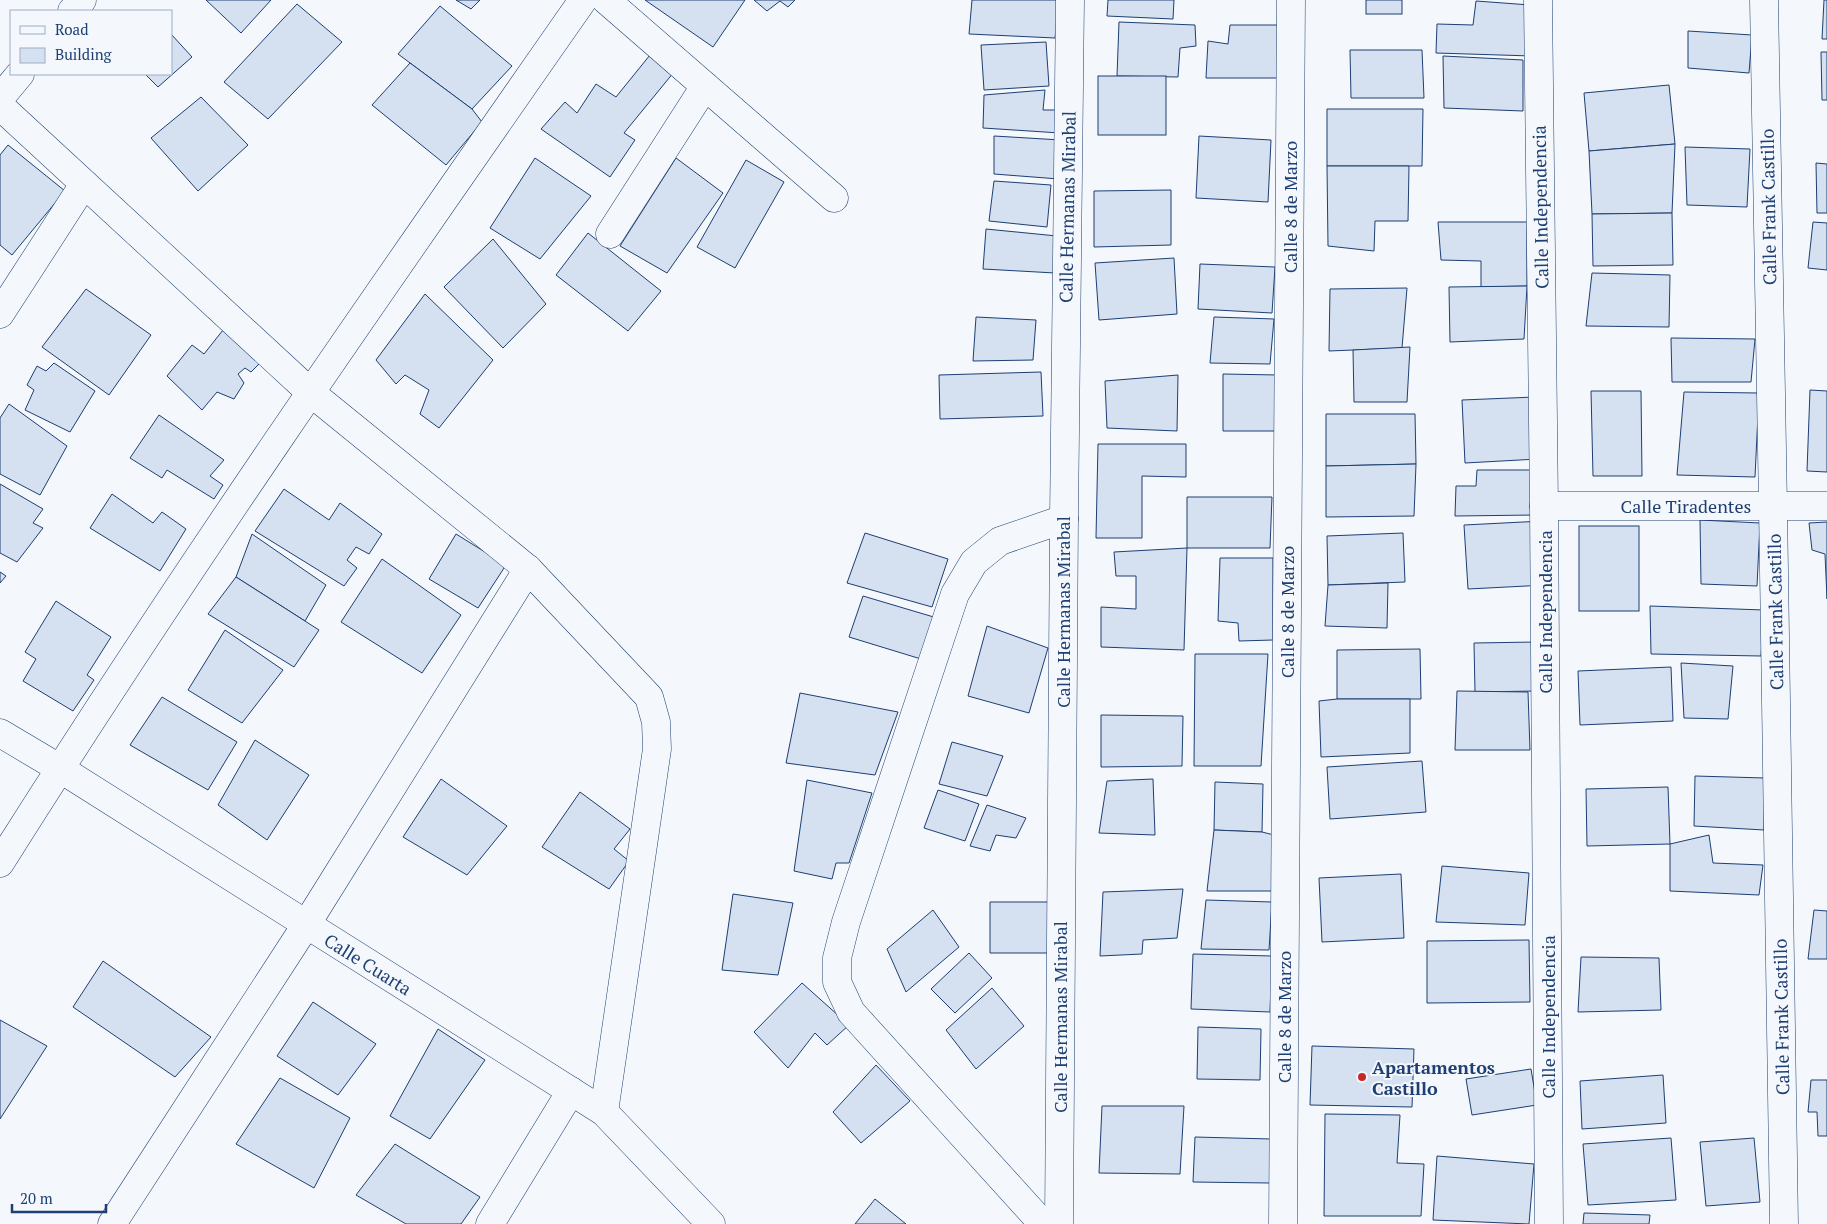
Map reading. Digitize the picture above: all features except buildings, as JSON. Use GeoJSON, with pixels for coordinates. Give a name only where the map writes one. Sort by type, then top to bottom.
{"type":"FeatureCollection","features":[{"type":"Feature","properties":{"kind":"street"},"geometry":{"type":"LineString","coordinates":[[73,10],[82,0]]}},
{"type":"Feature","properties":{"kind":"street"},"geometry":{"type":"LineString","coordinates":[[0,863],[59,768],[310,392],[583,0]]}},
{"type":"Feature","properties":{"kind":"street"},"geometry":{"type":"LineString","coordinates":[[606,0],[834,198]]}},
{"type":"Feature","properties":{"kind":"street","name":"Calle Hermanas Mirabal"},"geometry":{"type":"LineString","coordinates":[[1059,1224],[1070,0]]}},
{"type":"Feature","properties":{"kind":"street","name":"Calle 8 de Marzo"},"geometry":{"type":"LineString","coordinates":[[1283,1224],[1291,0]]}},
{"type":"Feature","properties":{"kind":"street","name":"Calle Independencia"},"geometry":{"type":"LineString","coordinates":[[1538,0],[1549,1224]]}},
{"type":"Feature","properties":{"kind":"street","name":"Calle Frank Castillo"},"geometry":{"type":"LineString","coordinates":[[1764,0],[1784,1224]]}},
{"type":"Feature","properties":{"kind":"street"},"geometry":{"type":"LineString","coordinates":[[0,98],[19,75]]}},
{"type":"Feature","properties":{"kind":"street"},"geometry":{"type":"LineString","coordinates":[[610,234],[706,86]]}},
{"type":"Feature","properties":{"kind":"street"},"geometry":{"type":"LineString","coordinates":[[0,106],[310,392],[528,569],[650,697],[656,722],[657,749],[604,1112]]}},
{"type":"Feature","properties":{"kind":"street"},"geometry":{"type":"LineString","coordinates":[[0,314],[84,184]]}},
{"type":"Feature","properties":{"kind":"street","name":"Calle Tiradentes"},"geometry":{"type":"LineString","coordinates":[[1544,506],[1827,506]]}},
{"type":"Feature","properties":{"kind":"street"},"geometry":{"type":"LineString","coordinates":[[1043,1224],[850,1012],[837,982],[837,958],[846,922],[955,594],[974,562],[1000,541],[1064,519]]}},
{"type":"Feature","properties":{"kind":"street"},"geometry":{"type":"LineString","coordinates":[[112,1224],[306,925],[528,569]]}},
{"type":"Feature","properties":{"kind":"street","name":"Calle Cuarta"},"geometry":{"type":"LineString","coordinates":[[0,733],[59,768],[604,1112],[711,1224]]}},
{"type":"Feature","properties":{"kind":"street"},"geometry":{"type":"LineString","coordinates":[[490,1224],[571,1091]]}},
{"type":"Feature","properties":{"kind":"place","name":"Apartamentos Castillo"},"geometry":{"type":"Point","coordinates":[1362,1077]}}]}
